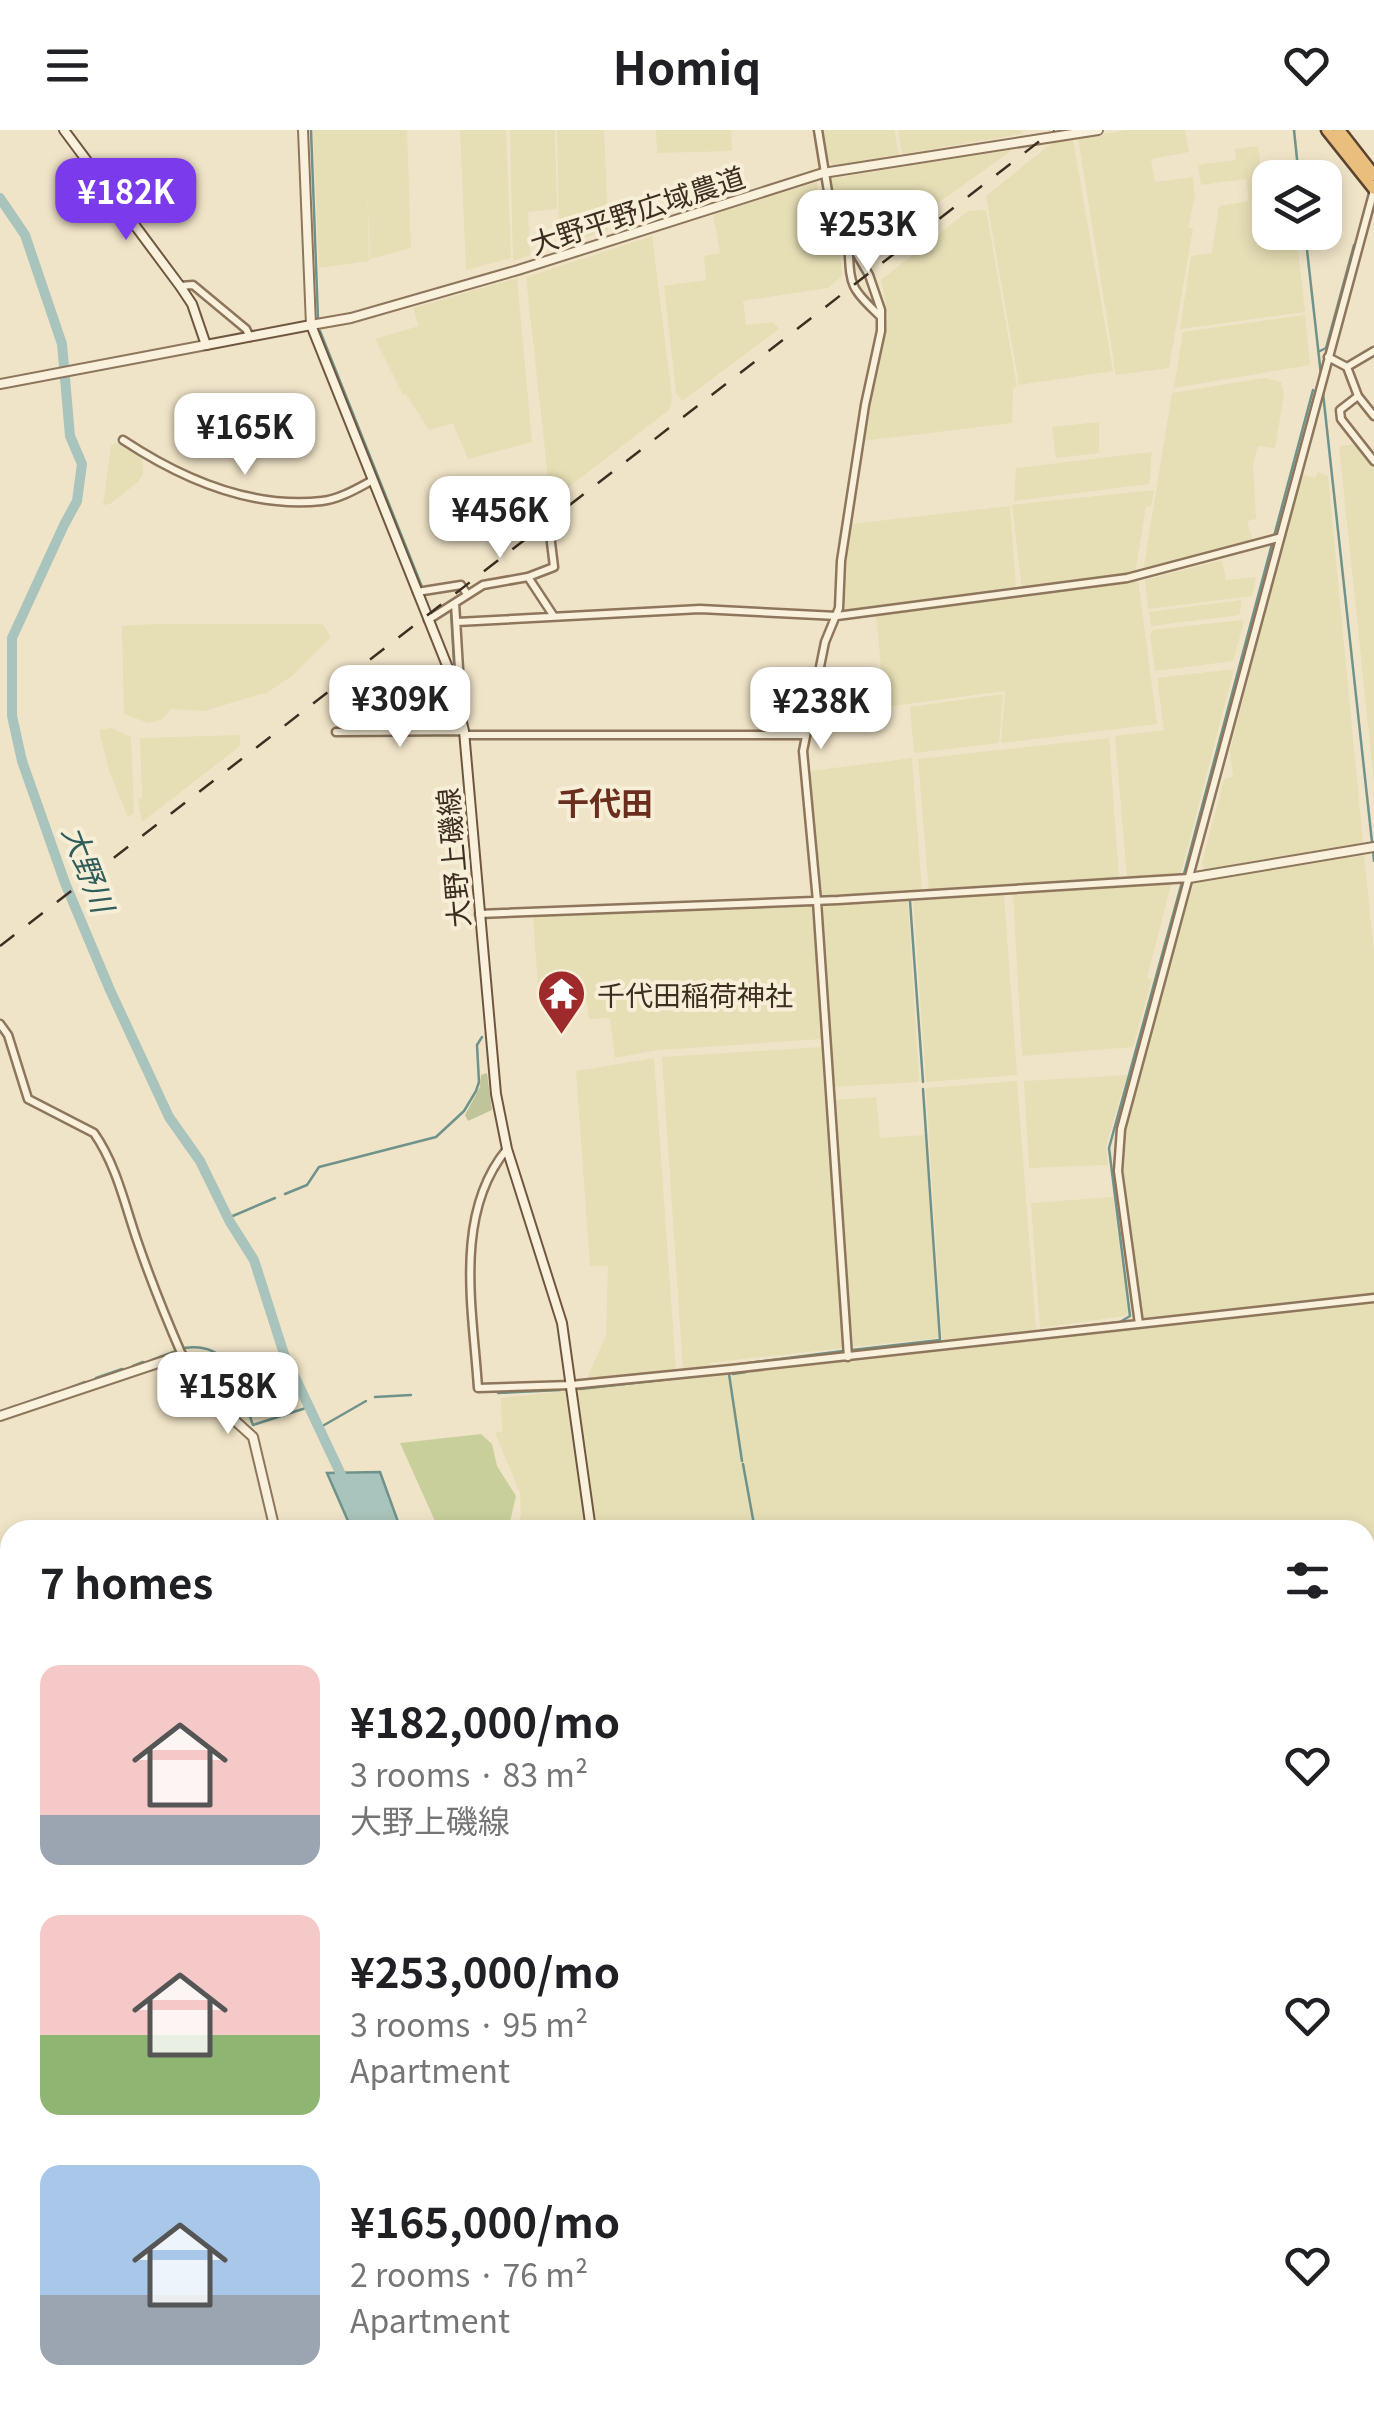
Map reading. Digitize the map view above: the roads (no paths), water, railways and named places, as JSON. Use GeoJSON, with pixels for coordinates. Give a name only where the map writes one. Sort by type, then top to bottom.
{"type":"FeatureCollection","features":[{"type":"Feature","properties":{"kind":"highway"},"geometry":{"type":"LineString","coordinates":[[1328,130],[1374,189]]}},
{"type":"Feature","properties":{"kind":"highway"},"geometry":{"type":"LineString","coordinates":[[1339,130],[1374,175]]}},
{"type":"Feature","properties":{"kind":"street"},"geometry":{"type":"LineString","coordinates":[[64,130],[192,304],[206,345]]}},
{"type":"Feature","properties":{"kind":"street","name":"大野上磯線"},"geometry":{"type":"LineString","coordinates":[[303,130],[311,325],[450,673],[464,733],[496,1094],[507,1149],[552,1283],[572,1385],[590,1520]]}},
{"type":"Feature","properties":{"kind":"street"},"geometry":{"type":"LineString","coordinates":[[818,130],[830,210],[877,291],[881,317],[843,546],[837,616],[825,642],[803,759],[817,901],[848,1357]]}},
{"type":"Feature","properties":{"kind":"street","name":"大野平野広域農道"},"geometry":{"type":"LineString","coordinates":[[311,325],[392,307],[518,270],[823,173],[1098,130]]}},
{"type":"Feature","properties":{"kind":"street"},"geometry":{"type":"LineString","coordinates":[[1140,1324],[1118,1171],[1118,1145],[1275,538],[1374,189]]}},
{"type":"Feature","properties":{"kind":"street"},"geometry":{"type":"LineString","coordinates":[[848,238],[850,277],[855,292],[881,317]]}},
{"type":"Feature","properties":{"kind":"street"},"geometry":{"type":"LineString","coordinates":[[180,286],[193,285],[246,329],[250,337]]}},
{"type":"Feature","properties":{"kind":"street"},"geometry":{"type":"LineString","coordinates":[[2,384],[311,325]]}},
{"type":"Feature","properties":{"kind":"street"},"geometry":{"type":"LineString","coordinates":[[1347,367],[1374,351]]}},
{"type":"Feature","properties":{"kind":"street"},"geometry":{"type":"LineString","coordinates":[[1328,358],[1347,367],[1358,396],[1374,416]]}},
{"type":"Feature","properties":{"kind":"street"},"geometry":{"type":"LineString","coordinates":[[1358,396],[1340,410],[1341,419],[1374,461]]}},
{"type":"Feature","properties":{"kind":"street"},"geometry":{"type":"LineString","coordinates":[[122,440],[158,464],[228,493],[251,497],[321,501],[374,480]]}},
{"type":"Feature","properties":{"kind":"street"},"geometry":{"type":"LineString","coordinates":[[428,620],[467,594],[496,581],[528,577],[554,568],[548,510]]}},
{"type":"Feature","properties":{"kind":"street"},"geometry":{"type":"LineString","coordinates":[[457,622],[702,610],[837,616],[1126,578],[1275,538]]}},
{"type":"Feature","properties":{"kind":"street"},"geometry":{"type":"LineString","coordinates":[[528,577],[553,616]]}},
{"type":"Feature","properties":{"kind":"street"},"geometry":{"type":"LineString","coordinates":[[417,592],[461,585],[467,594]]}},
{"type":"Feature","properties":{"kind":"street"},"geometry":{"type":"LineString","coordinates":[[450,673],[459,669],[455,602]]}},
{"type":"Feature","properties":{"kind":"street"},"geometry":{"type":"LineString","coordinates":[[336,732],[806,734]]}},
{"type":"Feature","properties":{"kind":"street"},"geometry":{"type":"LineString","coordinates":[[478,914],[817,901],[1189,878],[1370,848]]}},
{"type":"Feature","properties":{"kind":"street"},"geometry":{"type":"LineString","coordinates":[[0,1024],[8,1035],[28,1099],[94,1133],[100,1143],[120,1185],[159,1301],[199,1388],[254,1438],[273,1520]]}},
{"type":"Feature","properties":{"kind":"street"},"geometry":{"type":"LineString","coordinates":[[507,1149],[480,1196],[475,1218],[471,1282],[478,1388],[572,1385],[1374,1298]]}},
{"type":"Feature","properties":{"kind":"street"},"geometry":{"type":"LineString","coordinates":[[0,1416],[182,1355]]}},
{"type":"Feature","properties":{"kind":"water"},"geometry":{"type":"Polygon","coordinates":[[[380,1472],[397,1520],[348,1520],[327,1473],[380,1472]]]}},
{"type":"Feature","properties":{"kind":"waterway"},"geometry":{"type":"LineString","coordinates":[[311,130],[318,319]]}},
{"type":"Feature","properties":{"kind":"waterway"},"geometry":{"type":"LineString","coordinates":[[1294,130],[1297,160]]}},
{"type":"Feature","properties":{"kind":"waterway","name":"大野川"},"geometry":{"type":"LineString","coordinates":[[0,198],[25,235],[62,344],[70,436],[82,464],[77,501],[12,638],[12,716],[22,761],[65,883],[110,990],[169,1117],[200,1161],[254,1260],[284,1354],[345,1483]]}},
{"type":"Feature","properties":{"kind":"waterway"},"geometry":{"type":"LineString","coordinates":[[1320,351],[1326,348],[1354,245]]}},
{"type":"Feature","properties":{"kind":"waterway"},"geometry":{"type":"LineString","coordinates":[[1307,250],[1321,375]]}},
{"type":"Feature","properties":{"kind":"waterway"},"geometry":{"type":"LineString","coordinates":[[320,331],[422,587]]}},
{"type":"Feature","properties":{"kind":"waterway"},"geometry":{"type":"LineString","coordinates":[[1184,874],[1313,390]]}},
{"type":"Feature","properties":{"kind":"waterway"},"geometry":{"type":"LineString","coordinates":[[1323,393],[1372,842]]}},
{"type":"Feature","properties":{"kind":"waterway"},"geometry":{"type":"LineString","coordinates":[[451,611],[454,663]]}},
{"type":"Feature","properties":{"kind":"waterway"},"geometry":{"type":"LineString","coordinates":[[1373,850],[1374,861]]}},
{"type":"Feature","properties":{"kind":"waterway"},"geometry":{"type":"LineString","coordinates":[[876,1350],[1120,1322],[1130,1316],[1109,1148],[1182,882]]}},
{"type":"Feature","properties":{"kind":"waterway"},"geometry":{"type":"LineString","coordinates":[[910,901],[923,1082]]}},
{"type":"Feature","properties":{"kind":"waterway"},"geometry":{"type":"LineString","coordinates":[[285,1194],[307,1185],[319,1167],[436,1137],[464,1111],[476,1091],[477,1045],[482,1037]]}},
{"type":"Feature","properties":{"kind":"waterway"},"geometry":{"type":"LineString","coordinates":[[852,1350],[940,1340],[923,1089]]}},
{"type":"Feature","properties":{"kind":"waterway"},"geometry":{"type":"LineString","coordinates":[[228,1218],[275,1198]]}},
{"type":"Feature","properties":{"kind":"waterway"},"geometry":{"type":"LineString","coordinates":[[184,1348],[201,1348],[224,1360],[238,1383],[253,1425],[309,1407]]}},
{"type":"Feature","properties":{"kind":"waterway"},"geometry":{"type":"LineString","coordinates":[[152,1360],[176,1351]]}},
{"type":"Feature","properties":{"kind":"waterway"},"geometry":{"type":"LineString","coordinates":[[710,1368],[843,1351]]}},
{"type":"Feature","properties":{"kind":"waterway"},"geometry":{"type":"LineString","coordinates":[[753,1363],[841,1354]]}},
{"type":"Feature","properties":{"kind":"waterway"},"geometry":{"type":"LineString","coordinates":[[133,1366],[143,1362]]}},
{"type":"Feature","properties":{"kind":"waterway"},"geometry":{"type":"LineString","coordinates":[[96,1378],[122,1369]]}},
{"type":"Feature","properties":{"kind":"waterway"},"geometry":{"type":"LineString","coordinates":[[733,1374],[746,1372]]}},
{"type":"Feature","properties":{"kind":"waterway"},"geometry":{"type":"LineString","coordinates":[[729,1374],[742,1461]]}},
{"type":"Feature","properties":{"kind":"waterway"},"geometry":{"type":"LineString","coordinates":[[580,1389],[706,1375]]}},
{"type":"Feature","properties":{"kind":"waterway"},"geometry":{"type":"LineString","coordinates":[[67,1389],[85,1382]]}},
{"type":"Feature","properties":{"kind":"waterway"},"geometry":{"type":"LineString","coordinates":[[498,1393],[560,1390]]}},
{"type":"Feature","properties":{"kind":"waterway"},"geometry":{"type":"LineString","coordinates":[[26,1403],[56,1392]]}},
{"type":"Feature","properties":{"kind":"waterway"},"geometry":{"type":"LineString","coordinates":[[375,1397],[411,1395]]}},
{"type":"Feature","properties":{"kind":"waterway"},"geometry":{"type":"LineString","coordinates":[[319,1428],[366,1401]]}},
{"type":"Feature","properties":{"kind":"waterway"},"geometry":{"type":"LineString","coordinates":[[6,1410],[16,1406]]}},
{"type":"Feature","properties":{"kind":"waterway"},"geometry":{"type":"LineString","coordinates":[[743,1464],[753,1520]]}},
{"type":"Feature","properties":{"kind":"railway"},"geometry":{"type":"LineString","coordinates":[[0,946],[1054,130]]}},
{"type":"Feature","properties":{"kind":"place","name":"千代田稲荷神社"},"geometry":{"type":"Point","coordinates":[562,1036]}},
{"type":"Feature","properties":{"kind":"district","name":"千代田"},"geometry":{"type":"Point","coordinates":[605,801]}}]}
